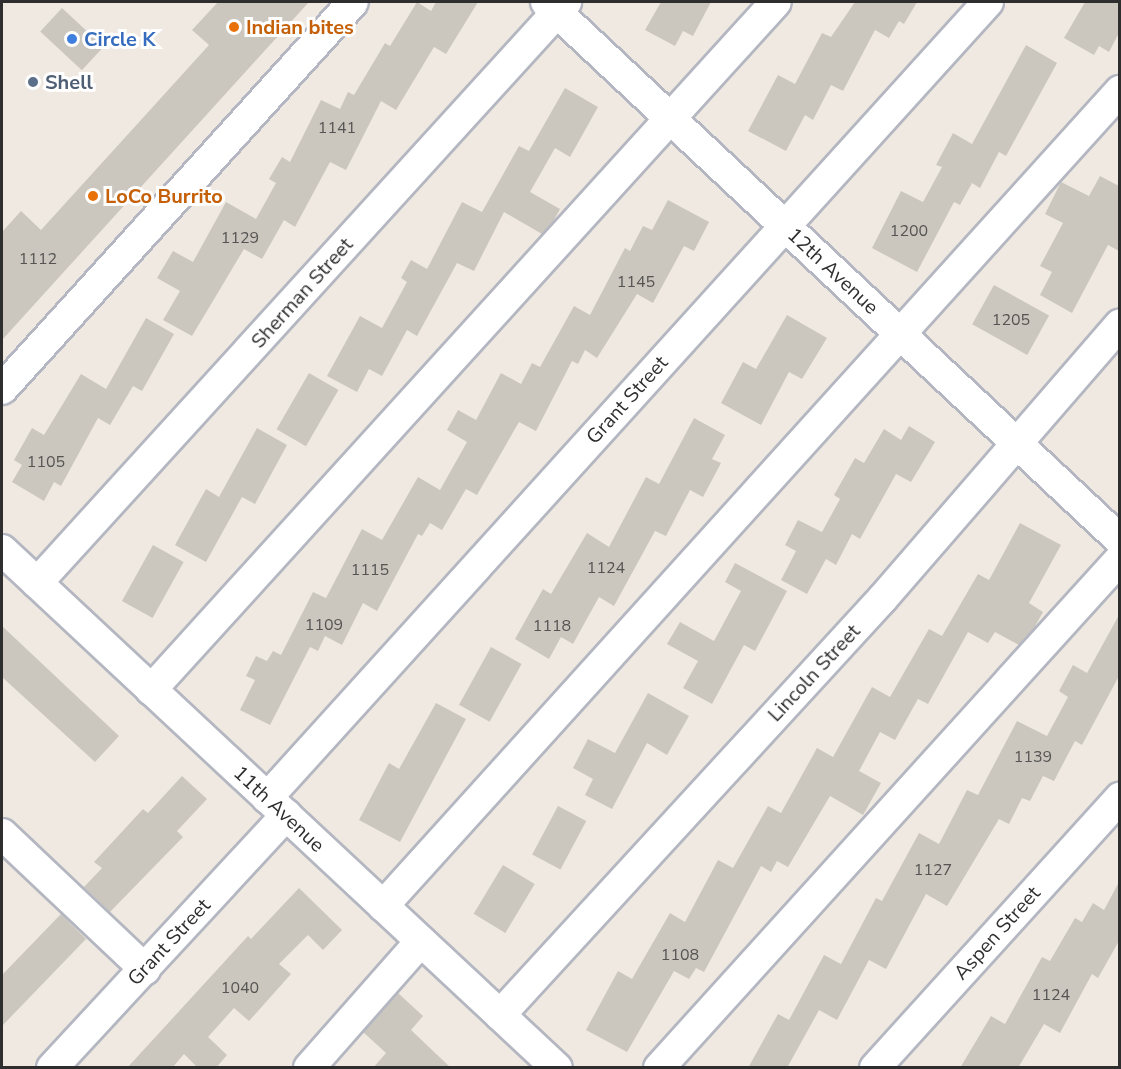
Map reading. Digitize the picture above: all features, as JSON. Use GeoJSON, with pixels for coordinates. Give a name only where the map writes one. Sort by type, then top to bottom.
{"type":"FeatureCollection","features":[{"type":"Feature","properties":{"kind":"street"},"geometry":{"type":"LineString","coordinates":[[2,389],[353,2]]}},
{"type":"Feature","properties":{"kind":"street"},"geometry":{"type":"LineString","coordinates":[[151,690],[776,2]]}},
{"type":"Feature","properties":{"kind":"street","name":"Grant Street"},"geometry":{"type":"LineString","coordinates":[[52,1068],[145,969],[276,807],[784,226],[988,2]]}},
{"type":"Feature","properties":{"kind":"street","name":"12th Avenue"},"geometry":{"type":"LineString","coordinates":[[556,5],[671,119],[1119,540]]}},
{"type":"Feature","properties":{"kind":"street","name":"Sherman Street"},"geometry":{"type":"LineString","coordinates":[[37,584],[556,5]]}},
{"type":"Feature","properties":{"kind":"street"},"geometry":{"type":"LineString","coordinates":[[383,906],[1119,91]]}},
{"type":"Feature","properties":{"kind":"street","name":"Lincoln Street"},"geometry":{"type":"LineString","coordinates":[[500,1015],[883,598],[1119,324]]}},
{"type":"Feature","properties":{"kind":"street","name":"11th Avenue"},"geometry":{"type":"LineString","coordinates":[[2,550],[557,1068]]}},
{"type":"Feature","properties":{"kind":"street"},"geometry":{"type":"LineString","coordinates":[[659,1068],[1119,559]]}},
{"type":"Feature","properties":{"kind":"street","name":"Aspen Street"},"geometry":{"type":"LineString","coordinates":[[875,1068],[1119,798]]}},
{"type":"Feature","properties":{"kind":"street"},"geometry":{"type":"LineString","coordinates":[[2,834],[145,969]]}},
{"type":"Feature","properties":{"kind":"street"},"geometry":{"type":"LineString","coordinates":[[309,1068],[422,941]]}},
{"type":"Feature","properties":{"kind":"building"},"geometry":{"type":"Polygon","coordinates":[[[218,2],[309,2],[2,340],[2,232],[21,211],[41,230],[209,45],[192,30],[218,2]]]}},
{"type":"Feature","properties":{"kind":"building"},"geometry":{"type":"Polygon","coordinates":[[[417,2],[431,11],[436,2],[478,2],[446,54],[434,47],[396,110],[381,101],[346,170],[330,162],[295,227],[284,220],[262,259],[244,249],[192,336],[163,320],[180,291],[157,278],[173,251],[193,262],[226,202],[256,219],[276,183],[269,179],[282,157],[290,162],[321,100],[340,109],[348,92],[354,95],[385,43],[390,46],[417,2]]]}},
{"type":"Feature","properties":{"kind":"building"},"geometry":{"type":"Polygon","coordinates":[[[661,2],[711,2],[693,36],[683,31],[675,46],[645,30],[661,2]]]}},
{"type":"Feature","properties":{"kind":"building"},"geometry":{"type":"Polygon","coordinates":[[[855,2],[917,2],[904,24],[899,21],[889,38],[875,30],[843,91],[831,85],[813,120],[805,115],[786,151],[748,131],[778,75],[795,84],[822,33],[831,37],[855,2]]]}},
{"type":"Feature","properties":{"kind":"building"},"geometry":{"type":"Polygon","coordinates":[[[1085,2],[1119,2],[1119,33],[1109,52],[1099,46],[1094,55],[1064,38],[1085,2]]]}},
{"type":"Feature","properties":{"kind":"building","name":"Circle K"},"geometry":{"type":"Polygon","coordinates":[[[62,8],[104,47],[82,70],[40,31],[62,8]]]}},
{"type":"Feature","properties":{"kind":"building"},"geometry":{"type":"Polygon","coordinates":[[[1026,45],[1057,63],[1006,156],[999,152],[980,188],[972,183],[960,205],[954,202],[917,272],[872,248],[901,191],[923,202],[942,167],[936,165],[953,133],[972,144],[1026,45]]]}},
{"type":"Feature","properties":{"kind":"building"},"geometry":{"type":"Polygon","coordinates":[[[565,88],[598,107],[570,157],[555,148],[530,192],[560,209],[553,222],[542,234],[504,212],[474,271],[457,263],[417,336],[407,330],[382,376],[369,369],[357,392],[327,376],[360,316],[382,328],[407,282],[401,278],[411,260],[427,269],[462,202],[482,212],[519,146],[529,151],[565,88]]]}},
{"type":"Feature","properties":{"kind":"building"},"geometry":{"type":"Polygon","coordinates":[[[1100,176],[1119,186],[1119,251],[1108,245],[1072,313],[1040,295],[1052,272],[1040,266],[1063,223],[1045,214],[1061,182],[1089,196],[1100,176]]]}},
{"type":"Feature","properties":{"kind":"building"},"geometry":{"type":"Polygon","coordinates":[[[668,200],[709,222],[694,251],[684,246],[653,303],[637,294],[597,358],[585,350],[578,364],[572,361],[536,431],[519,422],[477,495],[466,489],[442,530],[430,523],[422,536],[418,534],[377,611],[363,603],[342,645],[325,636],[318,651],[310,647],[270,725],[240,710],[255,680],[246,676],[256,656],[267,661],[273,651],[281,655],[313,592],[326,598],[362,529],[382,540],[418,477],[440,490],[467,442],[447,430],[458,410],[476,420],[501,373],[521,384],[532,363],[540,367],[574,306],[590,315],[625,248],[630,251],[643,226],[652,230],[668,200]]]}},
{"type":"Feature","properties":{"kind":"building"},"geometry":{"type":"Polygon","coordinates":[[[994,285],[1049,316],[1027,355],[972,324],[994,285]]]}},
{"type":"Feature","properties":{"kind":"building"},"geometry":{"type":"Polygon","coordinates":[[[787,315],[827,338],[802,379],[789,372],[761,425],[721,403],[743,362],[756,369],[787,315]]]}},
{"type":"Feature","properties":{"kind":"building"},"geometry":{"type":"Polygon","coordinates":[[[146,318],[174,334],[142,391],[133,386],[110,425],[98,418],[61,486],[54,482],[44,501],[12,482],[22,465],[14,460],[32,428],[44,435],[81,374],[106,389],[146,318]]]}},
{"type":"Feature","properties":{"kind":"building"},"geometry":{"type":"Polygon","coordinates":[[[309,373],[338,390],[306,446],[276,429],[309,373]]]}},
{"type":"Feature","properties":{"kind":"building"},"geometry":{"type":"Polygon","coordinates":[[[694,418],[725,435],[712,459],[721,463],[703,497],[690,490],[666,536],[655,531],[614,606],[599,597],[573,644],[561,637],[549,659],[515,639],[543,589],[551,594],[587,533],[609,547],[646,477],[659,484],[694,418]]]}},
{"type":"Feature","properties":{"kind":"building"},"geometry":{"type":"Polygon","coordinates":[[[909,426],[935,442],[911,482],[896,474],[860,539],[852,534],[836,565],[826,559],[807,594],[781,580],[796,551],[785,545],[798,520],[822,532],[840,499],[834,495],[855,458],[864,463],[884,429],[901,440],[909,426]]]}},
{"type":"Feature","properties":{"kind":"building"},"geometry":{"type":"Polygon","coordinates":[[[257,428],[287,445],[255,504],[242,497],[206,562],[175,545],[206,489],[219,497],[257,428]]]}},
{"type":"Feature","properties":{"kind":"building"},"geometry":{"type":"Polygon","coordinates":[[[1020,523],[1061,545],[1029,603],[1043,612],[1034,628],[1019,645],[995,632],[988,643],[968,632],[928,704],[918,699],[895,740],[880,732],[859,771],[881,783],[863,815],[830,796],[788,867],[777,861],[771,872],[761,866],[704,972],[696,968],[689,979],[674,971],[627,1052],[586,1030],[618,971],[632,979],[670,913],[685,922],[718,860],[733,868],[768,806],[781,813],[817,748],[833,757],[872,687],[890,697],[929,629],[942,636],[978,574],[989,580],[1020,523]]]}},
{"type":"Feature","properties":{"kind":"building"},"geometry":{"type":"Polygon","coordinates":[[[153,545],[184,562],[153,618],[122,601],[153,545]]]}},
{"type":"Feature","properties":{"kind":"building"},"geometry":{"type":"Polygon","coordinates":[[[735,563],[787,591],[755,651],[744,645],[712,704],[683,688],[698,661],[667,644],[680,622],[714,641],[741,591],[725,582],[735,563]]]}},
{"type":"Feature","properties":{"kind":"building"},"geometry":{"type":"Polygon","coordinates":[[[1119,615],[1119,676],[1082,745],[1075,741],[1054,781],[1043,776],[1030,801],[1022,798],[1009,824],[999,819],[947,906],[926,894],[886,969],[869,960],[837,1020],[819,1010],[787,1068],[748,1068],[778,1014],[789,1020],[824,955],[841,964],[876,898],[882,901],[919,833],[939,844],[967,790],[978,795],[1017,721],[1047,736],[1068,697],[1059,691],[1073,665],[1087,673],[1119,615]]]}},
{"type":"Feature","properties":{"kind":"building"},"geometry":{"type":"Polygon","coordinates":[[[2,626],[119,736],[95,762],[2,677],[2,626]]]}},
{"type":"Feature","properties":{"kind":"building"},"geometry":{"type":"Polygon","coordinates":[[[491,647],[522,664],[490,722],[459,705],[491,647]]]}},
{"type":"Feature","properties":{"kind":"building"},"geometry":{"type":"Polygon","coordinates":[[[648,693],[689,716],[667,755],[647,743],[612,809],[585,795],[593,779],[573,768],[588,739],[615,753],[648,693]]]}},
{"type":"Feature","properties":{"kind":"building"},"geometry":{"type":"Polygon","coordinates":[[[436,703],[466,719],[400,842],[359,820],[389,763],[399,769],[436,703]]]}},
{"type":"Feature","properties":{"kind":"building"},"geometry":{"type":"Polygon","coordinates":[[[182,776],[207,799],[177,831],[183,837],[110,912],[84,887],[102,868],[94,862],[143,809],[148,813],[182,776]]]}},
{"type":"Feature","properties":{"kind":"building"},"geometry":{"type":"Polygon","coordinates":[[[558,806],[586,821],[560,870],[532,855],[558,806]]]}},
{"type":"Feature","properties":{"kind":"building"},"geometry":{"type":"Polygon","coordinates":[[[503,865],[535,884],[505,933],[474,914],[503,865]]]}},
{"type":"Feature","properties":{"kind":"building"},"geometry":{"type":"Polygon","coordinates":[[[1119,882],[1119,941],[1098,978],[1092,974],[1060,1033],[1044,1024],[1018,1068],[960,1068],[991,1016],[1005,1024],[1042,957],[1050,961],[1075,918],[1082,922],[1093,903],[1104,910],[1119,882]]]}},
{"type":"Feature","properties":{"kind":"building"},"geometry":{"type":"Polygon","coordinates":[[[299,888],[342,930],[323,950],[308,935],[279,964],[291,974],[249,1021],[234,1008],[208,1037],[227,1055],[216,1068],[198,1068],[184,1054],[172,1068],[127,1068],[248,936],[251,939],[299,888]]]}},
{"type":"Feature","properties":{"kind":"building"},"geometry":{"type":"Polygon","coordinates":[[[61,914],[86,939],[2,1026],[2,975],[61,914]]]}},
{"type":"Feature","properties":{"kind":"building"},"geometry":{"type":"Polygon","coordinates":[[[398,993],[423,1016],[411,1030],[451,1068],[373,1068],[386,1053],[363,1032],[398,993]]]}},
{"type":"Feature","properties":{"kind":"place","name":"Indian bites"},"geometry":{"type":"Point","coordinates":[234,27]}},
{"type":"Feature","properties":{"kind":"place","name":"Circle K"},"geometry":{"type":"Point","coordinates":[72,39]}},
{"type":"Feature","properties":{"kind":"place","name":"Shell"},"geometry":{"type":"Point","coordinates":[33,82]}},
{"type":"Feature","properties":{"kind":"place","name":"LoCo Burrito"},"geometry":{"type":"Point","coordinates":[93,196]}}]}
